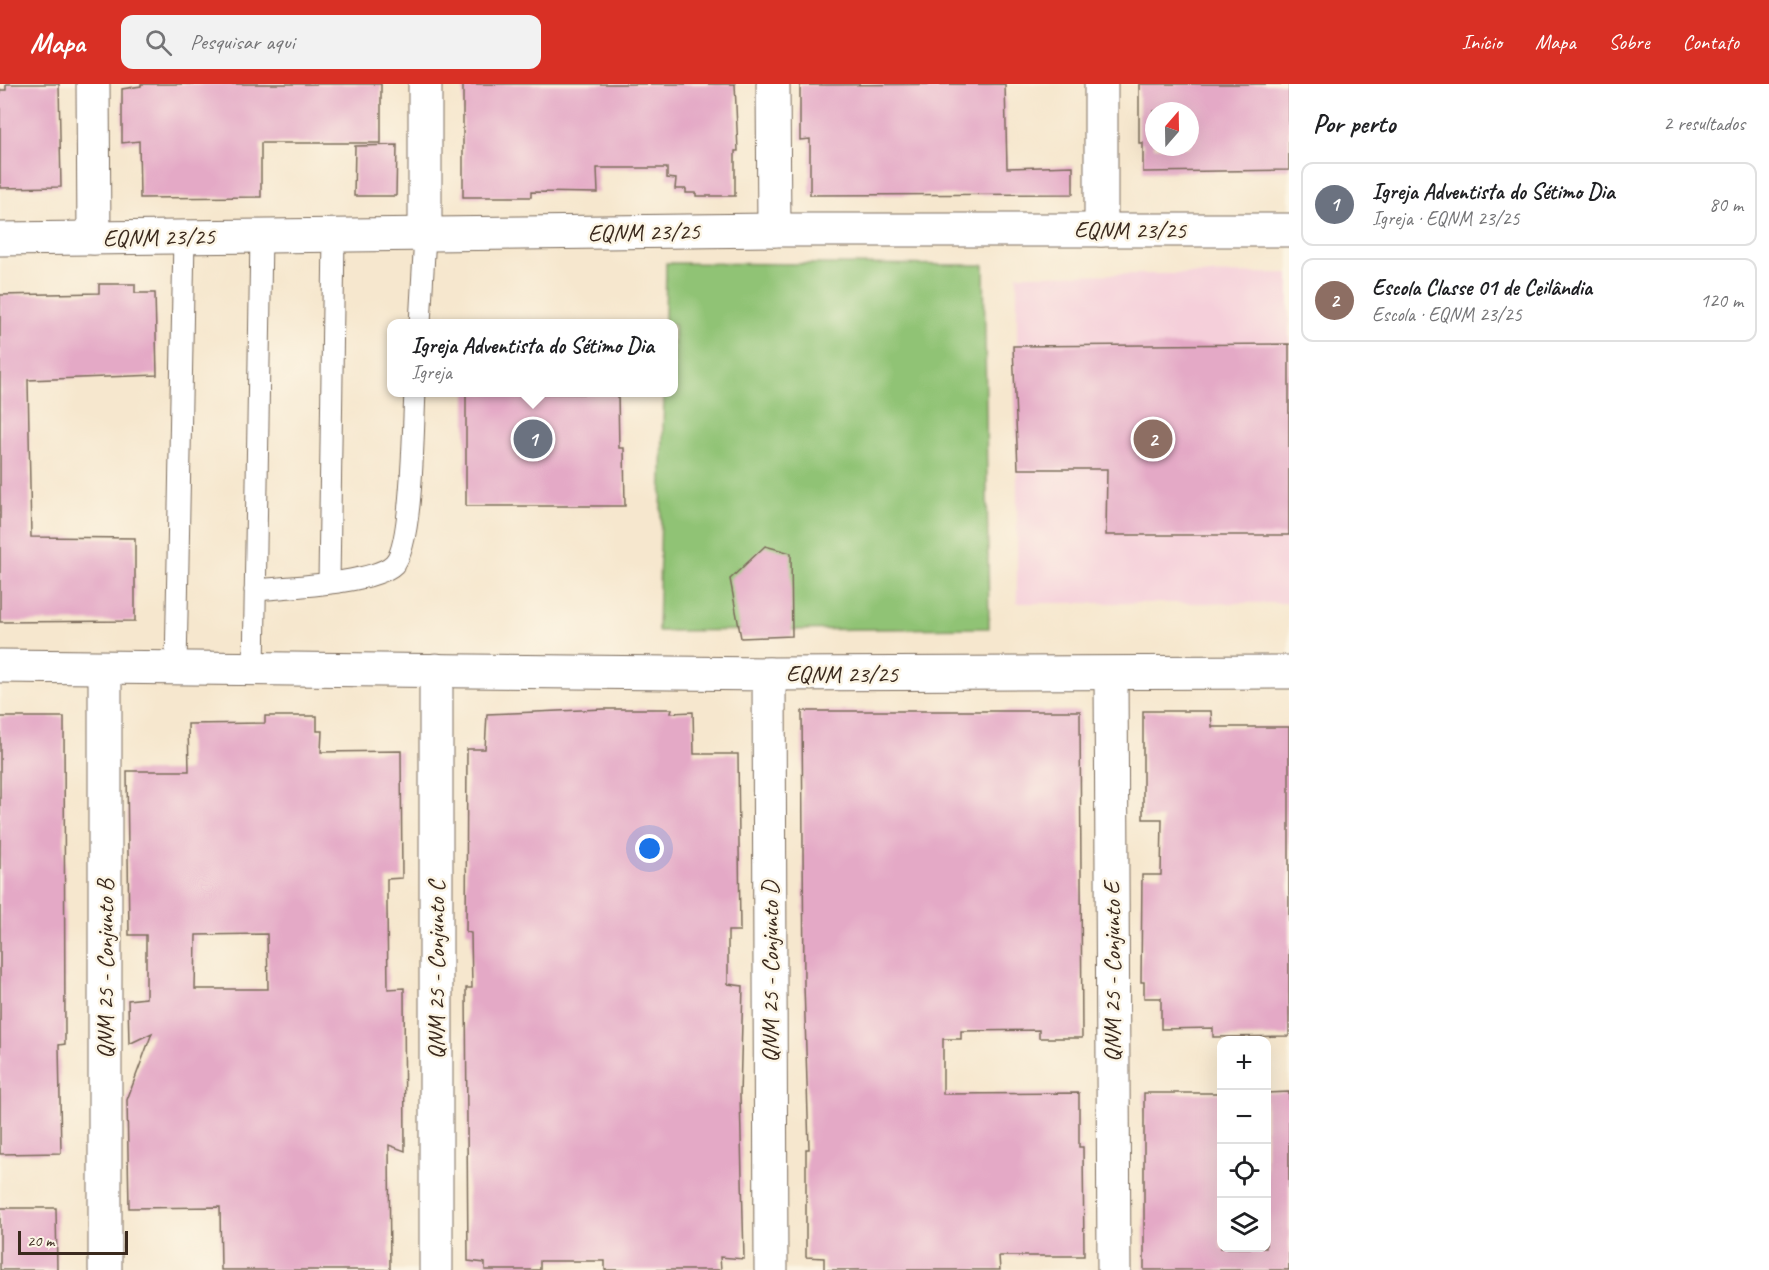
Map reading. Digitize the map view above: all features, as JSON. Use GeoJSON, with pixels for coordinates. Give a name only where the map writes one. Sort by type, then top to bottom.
{"type":"FeatureCollection","features":[{"type":"Feature","properties":{"kind":"street"},"geometry":{"type":"LineString","coordinates":[[93,84],[94,238]]}},
{"type":"Feature","properties":{"kind":"street"},"geometry":{"type":"LineString","coordinates":[[425,84],[425,235]]}},
{"type":"Feature","properties":{"kind":"street"},"geometry":{"type":"LineString","coordinates":[[773,84],[774,230]]}},
{"type":"Feature","properties":{"kind":"street"},"geometry":{"type":"LineString","coordinates":[[1101,84],[1101,230]]}},
{"type":"Feature","properties":{"kind":"street","name":"EQNM 23/25"},"geometry":{"type":"LineString","coordinates":[[0,239],[774,230],[1289,230]]}},
{"type":"Feature","properties":{"kind":"street","name":"EQNM 23/25"},"geometry":{"type":"LineString","coordinates":[[0,666],[769,674],[1289,672]]}},
{"type":"Feature","properties":{"kind":"street","name":"QNM 25 - Conjunto B"},"geometry":{"type":"LineString","coordinates":[[105,668],[105,1270]]}},
{"type":"Feature","properties":{"kind":"street","name":"QNM 25 - Conjunto C"},"geometry":{"type":"LineString","coordinates":[[436,670],[436,1270]]}},
{"type":"Feature","properties":{"kind":"street","name":"QNM 25 - Conjunto D"},"geometry":{"type":"LineString","coordinates":[[769,674],[771,1270]]}},
{"type":"Feature","properties":{"kind":"street","name":"QNM 25 - Conjunto E"},"geometry":{"type":"LineString","coordinates":[[1111,674],[1114,1270]]}},
{"type":"Feature","properties":{"kind":"lane"},"geometry":{"type":"LineString","coordinates":[[420,319],[425,235]]}},
{"type":"Feature","properties":{"kind":"lane"},"geometry":{"type":"LineString","coordinates":[[254,669],[261,236]]}},
{"type":"Feature","properties":{"kind":"lane"},"geometry":{"type":"LineString","coordinates":[[329,583],[334,236]]}},
{"type":"Feature","properties":{"kind":"lane"},"geometry":{"type":"LineString","coordinates":[[176,668],[184,237]]}},
{"type":"Feature","properties":{"kind":"lane"},"geometry":{"type":"LineString","coordinates":[[255,590],[329,583],[376,575],[394,564],[406,538],[415,397]]}},
{"type":"Feature","properties":{"kind":"shaded area"},"geometry":{"type":"Polygon","coordinates":[[[1289,273],[1289,603],[1017,603],[1017,275],[1289,273]]]}},
{"type":"Feature","properties":{"kind":"green space"},"geometry":{"type":"Polygon","coordinates":[[[666,263],[984,265],[989,628],[658,631],[664,397],[678,397],[678,319],[665,319],[666,263]]]}},
{"type":"Feature","properties":{"kind":"building"},"geometry":{"type":"Polygon","coordinates":[[[6,84],[59,84],[61,187],[0,188],[0,90],[6,90],[6,84]]]}},
{"type":"Feature","properties":{"kind":"building"},"geometry":{"type":"Polygon","coordinates":[[[141,84],[381,84],[381,143],[261,143],[261,197],[140,198],[139,141],[122,143],[122,89],[141,86],[141,84]]]}},
{"type":"Feature","properties":{"kind":"building"},"geometry":{"type":"Polygon","coordinates":[[[463,84],[735,84],[738,151],[735,151],[735,196],[696,196],[696,193],[686,193],[686,189],[675,189],[676,179],[667,178],[667,168],[597,168],[598,193],[531,192],[531,197],[463,197],[463,84]]]}},
{"type":"Feature","properties":{"kind":"building"},"geometry":{"type":"Polygon","coordinates":[[[1005,84],[1007,168],[1073,166],[1073,194],[810,195],[810,139],[800,140],[800,85],[1005,84]]]}},
{"type":"Feature","properties":{"kind":"building"},"geometry":{"type":"Polygon","coordinates":[[[1139,84],[1289,84],[1289,170],[1143,172],[1143,143],[1139,143],[1139,84]]]}},
{"type":"Feature","properties":{"kind":"building"},"geometry":{"type":"Polygon","coordinates":[[[397,145],[396,196],[354,196],[355,146],[397,145]]]}},
{"type":"Feature","properties":{"kind":"building"},"geometry":{"type":"Polygon","coordinates":[[[99,284],[135,284],[135,293],[155,293],[157,375],[28,380],[31,537],[135,538],[135,621],[0,622],[0,295],[99,293],[99,284]]]}},
{"type":"Feature","properties":{"kind":"building"},"geometry":{"type":"Polygon","coordinates":[[[1289,344],[1289,535],[1106,535],[1107,469],[1018,469],[1013,346],[1289,344]]]}},
{"type":"Feature","properties":{"kind":"building"},"geometry":{"type":"Polygon","coordinates":[[[466,397],[618,397],[619,448],[624,448],[625,506],[466,506],[466,397]]]}},
{"type":"Feature","properties":{"kind":"building"},"geometry":{"type":"Polygon","coordinates":[[[765,546],[791,553],[792,636],[741,638],[730,579],[765,546]]]}},
{"type":"Feature","properties":{"kind":"building"},"geometry":{"type":"Polygon","coordinates":[[[604,709],[672,709],[671,713],[693,712],[694,754],[738,754],[740,931],[728,931],[728,984],[743,986],[740,1095],[744,1259],[720,1257],[721,1270],[605,1270],[605,1261],[540,1261],[540,1270],[485,1270],[485,1263],[468,1261],[466,988],[472,988],[471,933],[466,932],[467,749],[485,749],[487,714],[604,709]]]}},
{"type":"Feature","properties":{"kind":"building"},"geometry":{"type":"Polygon","coordinates":[[[802,711],[1080,711],[1082,1038],[1039,1038],[1039,1030],[961,1031],[961,1039],[943,1039],[943,1094],[1079,1093],[1079,1147],[1083,1147],[1084,1256],[999,1256],[1000,1270],[824,1270],[824,1258],[806,1257],[806,1149],[809,1149],[804,985],[802,711]]]}},
{"type":"Feature","properties":{"kind":"building"},"geometry":{"type":"Polygon","coordinates":[[[1143,711],[1211,711],[1212,727],[1289,727],[1289,1036],[1213,1037],[1213,1028],[1161,1029],[1161,998],[1144,998],[1144,982],[1141,982],[1142,875],[1161,875],[1162,819],[1143,819],[1143,711]]]}},
{"type":"Feature","properties":{"kind":"building"},"geometry":{"type":"Polygon","coordinates":[[[265,716],[317,716],[317,731],[322,731],[321,752],[401,751],[402,878],[387,879],[387,907],[388,989],[404,988],[405,1151],[389,1145],[390,1270],[221,1270],[220,1207],[129,1208],[127,1100],[152,1033],[129,1044],[128,1000],[146,998],[146,935],[129,935],[127,771],[189,771],[188,724],[265,723],[265,716]],[[267,934],[196,935],[195,989],[268,989],[267,934]]]}},
{"type":"Feature","properties":{"kind":"building"},"geometry":{"type":"Polygon","coordinates":[[[0,717],[64,717],[65,1044],[59,1045],[61,1153],[0,1154],[0,717]]]}},
{"type":"Feature","properties":{"kind":"building"},"geometry":{"type":"Polygon","coordinates":[[[1289,1092],[1289,1270],[1144,1270],[1144,1093],[1217,1093],[1217,1252],[1271,1252],[1271,1093],[1289,1092]]]}},
{"type":"Feature","properties":{"kind":"building"},"geometry":{"type":"Polygon","coordinates":[[[0,1208],[56,1208],[57,1270],[0,1270],[0,1208]]]}},
{"type":"Feature","properties":{"kind":"place","name":"Igreja Adventista do Sétimo Dia"},"geometry":{"type":"Point","coordinates":[533,439]}},
{"type":"Feature","properties":{"kind":"place","name":"Escola Classe 01 de Ceilândia"},"geometry":{"type":"Point","coordinates":[1153,439]}}]}
